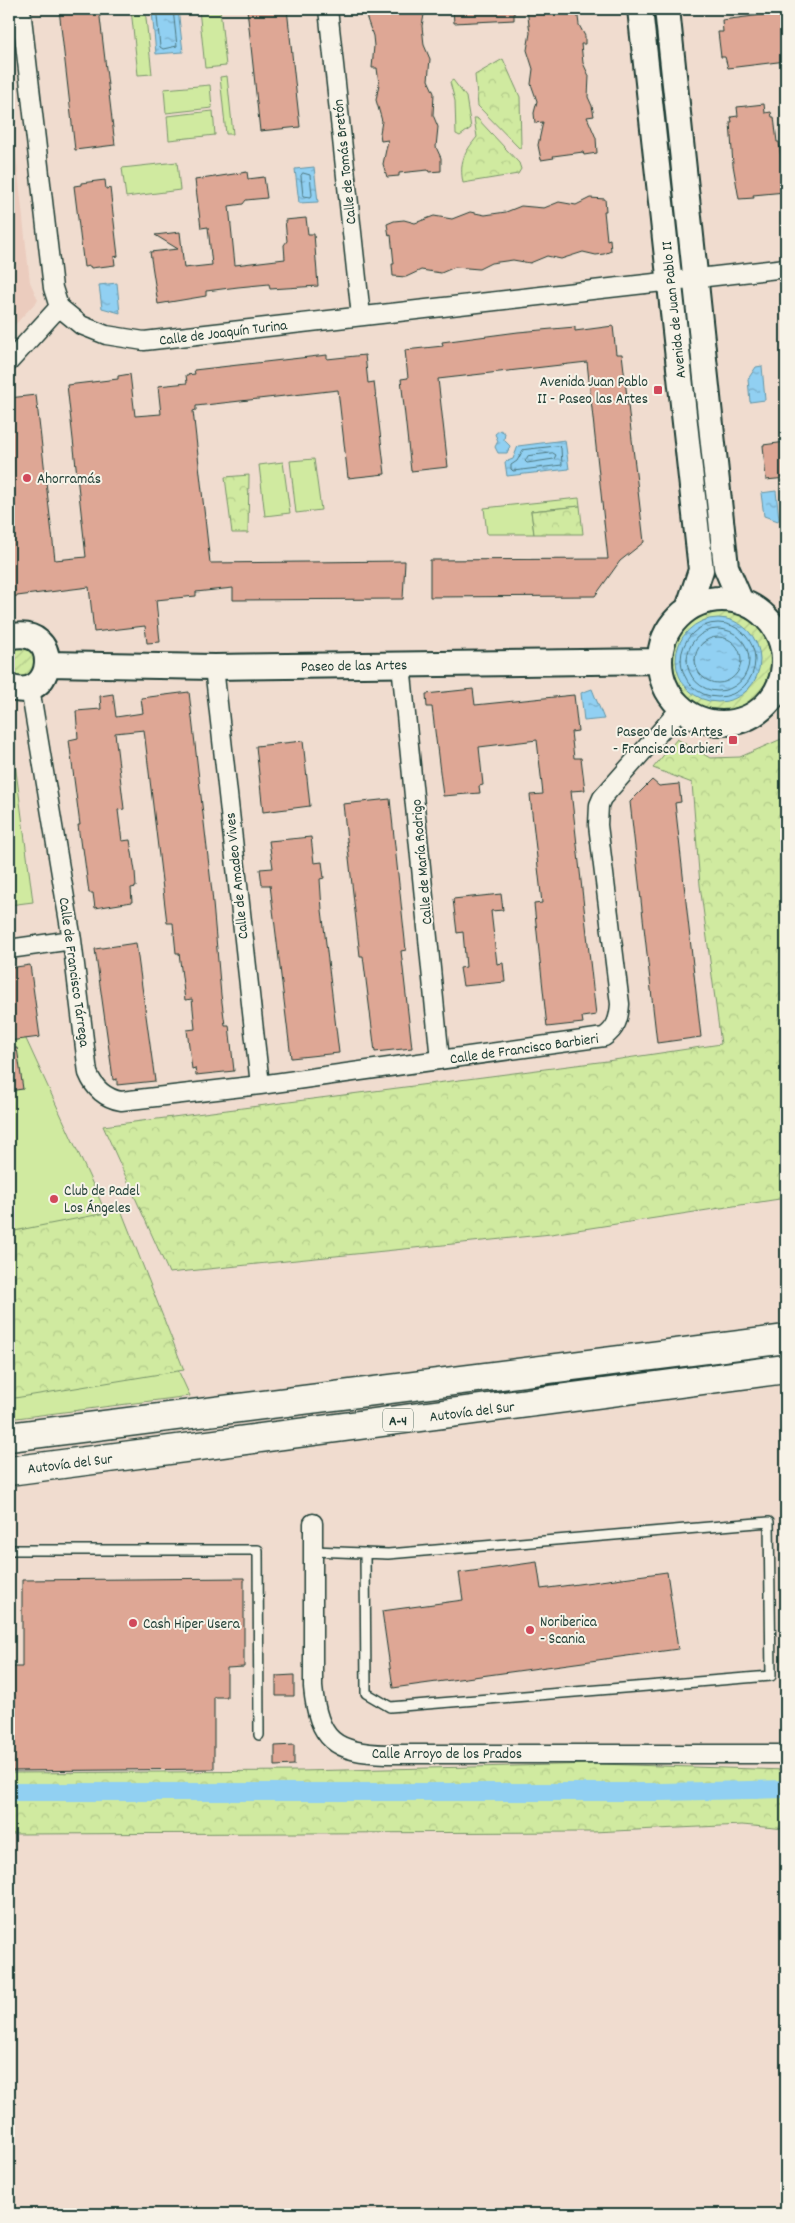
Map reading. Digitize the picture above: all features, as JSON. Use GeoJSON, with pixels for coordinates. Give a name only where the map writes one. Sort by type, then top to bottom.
{"type":"FeatureCollection","features":[{"type":"Feature","properties":{"kind":"highway","name":"A-4"},"geometry":{"type":"LineString","coordinates":[[9,1437],[786,1339]]}},
{"type":"Feature","properties":{"kind":"highway","name":"Autovía del Sur"},"geometry":{"type":"LineString","coordinates":[[11,1472],[786,1369]]}},
{"type":"Feature","properties":{"kind":"street"},"geometry":{"type":"LineString","coordinates":[[9,362],[59,307],[52,288],[22,9]]}},
{"type":"Feature","properties":{"kind":"street","name":"Calle de Tomás Bretón"},"geometry":{"type":"LineString","coordinates":[[328,9],[361,316]]}},
{"type":"Feature","properties":{"kind":"street","name":"Avenida de Juan Pablo II"},"geometry":{"type":"LineString","coordinates":[[640,9],[701,570],[688,609]]}},
{"type":"Feature","properties":{"kind":"street","name":"Avenida de Juan Pablo II"},"geometry":{"type":"LineString","coordinates":[[667,9],[726,567],[741,602]]}},
{"type":"Feature","properties":{"kind":"street","name":"Calle de Joaquín Turina"},"geometry":{"type":"LineString","coordinates":[[59,307],[81,325],[106,335],[144,341],[786,268]]}},
{"type":"Feature","properties":{"kind":"street"},"geometry":{"type":"LineString","coordinates":[[720,599],[741,602],[757,610],[770,623],[780,642],[785,664],[779,684],[769,701],[756,713],[738,721],[719,723],[692,716],[681,708],[669,694],[662,679],[660,661],[662,643],[668,629],[688,609],[702,602],[720,599]]}},
{"type":"Feature","properties":{"kind":"street"},"geometry":{"type":"LineString","coordinates":[[9,637],[21,634],[33,637],[45,648],[48,664],[43,679],[20,688]]}},
{"type":"Feature","properties":{"kind":"street","name":"Paseo de las Artes"},"geometry":{"type":"LineString","coordinates":[[48,664],[214,667],[660,661]]}},
{"type":"Feature","properties":{"kind":"street","name":"Calle de María Rodrigo"},"geometry":{"type":"LineString","coordinates":[[401,664],[440,1060]]}},
{"type":"Feature","properties":{"kind":"street","name":"Calle de Amadeo Vives"},"geometry":{"type":"LineString","coordinates":[[214,667],[260,1085]]}},
{"type":"Feature","properties":{"kind":"street","name":"Calle de Francisco Tárrega"},"geometry":{"type":"LineString","coordinates":[[20,688],[72,940],[88,1073],[91,1081],[103,1094],[111,1099],[121,1101],[260,1085]]}},
{"type":"Feature","properties":{"kind":"street","name":"Calle de Francisco Barbieri"},"geometry":{"type":"LineString","coordinates":[[260,1085],[594,1040],[604,1037],[612,1031],[618,1018],[620,1004],[598,825],[599,805],[646,745],[681,708]]}},
{"type":"Feature","properties":{"kind":"street"},"geometry":{"type":"LineString","coordinates":[[9,949],[72,940]]}},
{"type":"Feature","properties":{"kind":"street","name":"Calle Arroyo de los Prados"},"geometry":{"type":"LineString","coordinates":[[313,1523],[315,1710],[322,1727],[332,1741],[347,1749],[364,1753],[387,1754],[786,1754]]}},
{"type":"Feature","properties":{"kind":"lane"},"geometry":{"type":"LineString","coordinates":[[313,1551],[365,1553],[388,1554],[769,1522],[771,1676],[390,1707],[366,1693],[365,1553]]}},
{"type":"Feature","properties":{"kind":"lane"},"geometry":{"type":"LineString","coordinates":[[9,1550],[258,1550],[259,1735]]}},
{"type":"Feature","properties":{"kind":"shaded area"},"geometry":{"type":"Polygon","coordinates":[[[9,91],[30,282],[38,300],[9,331],[9,91]]]}},
{"type":"Feature","properties":{"kind":"green space"},"geometry":{"type":"Polygon","coordinates":[[[131,9],[145,9],[152,74],[138,75],[131,9]]]}},
{"type":"Feature","properties":{"kind":"green space"},"geometry":{"type":"Polygon","coordinates":[[[199,9],[220,9],[226,66],[205,68],[199,9]]]}},
{"type":"Feature","properties":{"kind":"green space"},"geometry":{"type":"Polygon","coordinates":[[[652,9],[656,9],[680,233],[676,234],[652,9]]]}},
{"type":"Feature","properties":{"kind":"green space"},"geometry":{"type":"Polygon","coordinates":[[[503,59],[520,97],[521,147],[519,148],[478,106],[475,75],[503,59]]]}},
{"type":"Feature","properties":{"kind":"green space"},"geometry":{"type":"Polygon","coordinates":[[[227,76],[233,134],[226,134],[220,77],[227,76]]]}},
{"type":"Feature","properties":{"kind":"green space"},"geometry":{"type":"Polygon","coordinates":[[[453,80],[466,97],[471,128],[460,136],[456,134],[455,101],[450,82],[453,80]]]}},
{"type":"Feature","properties":{"kind":"green space"},"geometry":{"type":"Polygon","coordinates":[[[210,85],[212,108],[166,113],[164,89],[210,85]]]}},
{"type":"Feature","properties":{"kind":"green space"},"geometry":{"type":"Polygon","coordinates":[[[213,111],[215,135],[169,140],[167,116],[213,111]]]}},
{"type":"Feature","properties":{"kind":"green space"},"geometry":{"type":"Polygon","coordinates":[[[474,118],[477,118],[519,163],[521,169],[518,174],[463,183],[462,163],[477,137],[474,118]]]}},
{"type":"Feature","properties":{"kind":"green space"},"geometry":{"type":"Polygon","coordinates":[[[177,162],[180,190],[126,197],[122,168],[177,162]]]}},
{"type":"Feature","properties":{"kind":"green space"},"geometry":{"type":"Polygon","coordinates":[[[690,328],[715,560],[711,561],[687,329],[690,328]]]}},
{"type":"Feature","properties":{"kind":"green space"},"geometry":{"type":"Polygon","coordinates":[[[314,459],[321,510],[296,513],[290,461],[314,459]]]}},
{"type":"Feature","properties":{"kind":"green space"},"geometry":{"type":"Polygon","coordinates":[[[283,462],[290,513],[265,516],[259,465],[283,462]]]}},
{"type":"Feature","properties":{"kind":"green space"},"geometry":{"type":"Polygon","coordinates":[[[249,475],[248,533],[232,533],[225,477],[249,475]]]}},
{"type":"Feature","properties":{"kind":"green space"},"geometry":{"type":"Polygon","coordinates":[[[579,498],[580,506],[531,511],[534,534],[487,534],[484,508],[579,498]]]}},
{"type":"Feature","properties":{"kind":"green space"},"geometry":{"type":"Polygon","coordinates":[[[580,506],[583,534],[534,534],[531,511],[580,506]]]}},
{"type":"Feature","properties":{"kind":"green space"},"geometry":{"type":"Polygon","coordinates":[[[722,612],[741,616],[756,627],[767,642],[771,661],[767,680],[756,695],[741,706],[722,710],[703,706],[688,695],[677,680],[673,661],[677,642],[688,627],[703,616],[722,612]]]}},
{"type":"Feature","properties":{"kind":"green space"},"geometry":{"type":"Polygon","coordinates":[[[23,647],[28,649],[34,656],[34,668],[29,677],[14,679],[9,675],[9,651],[12,648],[23,647]]]}},
{"type":"Feature","properties":{"kind":"green space"},"geometry":{"type":"Polygon","coordinates":[[[9,717],[33,902],[9,905],[9,717]]]}},
{"type":"Feature","properties":{"kind":"green space"},"geometry":{"type":"Polygon","coordinates":[[[786,737],[786,1198],[551,1234],[169,1273],[103,1126],[607,1061],[721,1044],[700,885],[692,783],[653,768],[677,739],[710,758],[740,757],[786,737]]]}},
{"type":"Feature","properties":{"kind":"green space","name":"Club de Padel Los Ángeles"},"geometry":{"type":"Polygon","coordinates":[[[9,1002],[190,1396],[9,1419],[9,1002]]]}},
{"type":"Feature","properties":{"kind":"green space"},"geometry":{"type":"Polygon","coordinates":[[[121,1210],[184,1370],[9,1399],[9,1232],[121,1210]]]}},
{"type":"Feature","properties":{"kind":"green space"},"geometry":{"type":"Polygon","coordinates":[[[599,1764],[786,1770],[786,1829],[742,1825],[593,1832],[9,1834],[9,1773],[301,1771],[599,1764]]]}},
{"type":"Feature","properties":{"kind":"water"},"geometry":{"type":"Polygon","coordinates":[[[178,9],[183,52],[156,54],[152,11],[178,9]]]}},
{"type":"Feature","properties":{"kind":"water"},"geometry":{"type":"Polygon","coordinates":[[[314,167],[318,202],[299,203],[295,169],[314,167]]]}},
{"type":"Feature","properties":{"kind":"water"},"geometry":{"type":"Polygon","coordinates":[[[117,283],[120,313],[102,308],[99,285],[117,283]]]}},
{"type":"Feature","properties":{"kind":"water"},"geometry":{"type":"Polygon","coordinates":[[[762,366],[765,400],[750,402],[748,379],[756,367],[762,366]]]}},
{"type":"Feature","properties":{"kind":"water"},"geometry":{"type":"Polygon","coordinates":[[[500,430],[505,433],[504,440],[510,446],[507,453],[498,453],[495,447],[498,441],[495,434],[500,430]]]}},
{"type":"Feature","properties":{"kind":"water"},"geometry":{"type":"Polygon","coordinates":[[[565,440],[569,469],[507,476],[505,462],[513,459],[518,446],[565,440]]]}},
{"type":"Feature","properties":{"kind":"water"},"geometry":{"type":"Polygon","coordinates":[[[776,491],[778,521],[764,516],[761,493],[776,491]]]}},
{"type":"Feature","properties":{"kind":"water"},"geometry":{"type":"Polygon","coordinates":[[[718,618],[734,621],[748,630],[757,644],[760,660],[757,676],[748,690],[734,699],[718,702],[702,699],[688,690],[679,676],[676,660],[679,644],[688,630],[702,621],[718,618]]]}},
{"type":"Feature","properties":{"kind":"water"},"geometry":{"type":"Polygon","coordinates":[[[592,689],[604,719],[584,721],[581,693],[592,689]]]}},
{"type":"Feature","properties":{"kind":"building"},"geometry":{"type":"Polygon","coordinates":[[[59,9],[99,9],[115,145],[75,150],[59,9]]]}},
{"type":"Feature","properties":{"kind":"building"},"geometry":{"type":"Polygon","coordinates":[[[247,9],[287,9],[300,127],[260,131],[247,9]]]}},
{"type":"Feature","properties":{"kind":"building"},"geometry":{"type":"Polygon","coordinates":[[[370,9],[425,9],[422,26],[424,45],[430,59],[428,80],[434,93],[433,115],[438,127],[436,147],[441,158],[441,171],[429,172],[428,170],[399,173],[399,176],[387,177],[383,164],[388,140],[381,141],[382,121],[376,100],[379,84],[377,68],[372,68],[373,36],[366,16],[371,15],[370,9]]]}},
{"type":"Feature","properties":{"kind":"building"},"geometry":{"type":"Polygon","coordinates":[[[453,9],[514,9],[514,20],[454,23],[453,9]]]}},
{"type":"Feature","properties":{"kind":"building"},"geometry":{"type":"Polygon","coordinates":[[[527,9],[577,9],[579,25],[585,36],[585,44],[581,44],[583,63],[589,76],[588,97],[594,116],[587,117],[596,138],[597,153],[584,155],[583,152],[553,156],[554,158],[541,160],[538,145],[543,122],[535,123],[534,113],[537,101],[531,84],[533,69],[527,50],[530,33],[527,9]]]}},
{"type":"Feature","properties":{"kind":"building"},"geometry":{"type":"Polygon","coordinates":[[[786,12],[786,61],[728,68],[725,57],[721,57],[718,32],[723,32],[722,20],[786,12]]]}},
{"type":"Feature","properties":{"kind":"building"},"geometry":{"type":"Polygon","coordinates":[[[764,104],[765,113],[771,112],[772,117],[774,117],[785,192],[753,195],[754,198],[739,199],[733,165],[731,117],[738,116],[737,107],[764,104]]]}},
{"type":"Feature","properties":{"kind":"building"},"geometry":{"type":"Polygon","coordinates":[[[247,172],[248,179],[264,177],[267,198],[246,200],[243,204],[229,206],[235,265],[285,259],[284,245],[287,241],[285,220],[306,218],[308,234],[314,234],[318,286],[270,289],[269,284],[238,287],[206,291],[206,296],[158,304],[150,252],[178,249],[155,235],[180,232],[184,268],[212,265],[208,227],[201,228],[195,180],[247,172]]]}},
{"type":"Feature","properties":{"kind":"building"},"geometry":{"type":"Polygon","coordinates":[[[105,180],[106,189],[110,188],[118,256],[114,257],[115,265],[84,267],[74,186],[81,185],[81,183],[105,180]]]}},
{"type":"Feature","properties":{"kind":"building"},"geometry":{"type":"Polygon","coordinates":[[[590,198],[605,199],[606,211],[604,211],[607,240],[610,239],[611,251],[604,254],[596,255],[583,252],[561,259],[547,256],[530,263],[513,260],[491,263],[479,269],[455,267],[441,273],[421,270],[406,277],[393,276],[392,264],[394,264],[391,235],[389,236],[387,224],[394,221],[404,220],[415,223],[434,216],[452,219],[470,212],[485,215],[506,212],[521,206],[544,208],[559,202],[576,205],[590,198]]]}},
{"type":"Feature","properties":{"kind":"building"},"geometry":{"type":"Polygon","coordinates":[[[613,326],[616,354],[622,354],[644,542],[620,561],[595,596],[430,597],[430,560],[608,559],[587,362],[438,379],[448,467],[411,471],[401,379],[408,378],[405,350],[443,346],[442,342],[518,332],[575,327],[575,331],[613,326]]]}},
{"type":"Feature","properties":{"kind":"building"},"geometry":{"type":"Polygon","coordinates":[[[327,355],[327,359],[365,355],[368,383],[374,382],[385,474],[348,478],[338,390],[196,406],[196,410],[193,411],[210,563],[405,561],[403,599],[233,600],[233,588],[196,592],[196,596],[156,600],[160,642],[147,643],[145,626],[94,632],[89,587],[9,597],[9,398],[36,395],[55,560],[86,557],[67,385],[118,379],[118,376],[130,374],[135,416],[161,414],[158,386],[187,383],[186,375],[195,374],[194,370],[327,355]]]}},
{"type":"Feature","properties":{"kind":"building"},"geometry":{"type":"Polygon","coordinates":[[[786,442],[786,478],[766,480],[763,445],[786,442]]]}},
{"type":"Feature","properties":{"kind":"building"},"geometry":{"type":"Polygon","coordinates":[[[473,689],[475,705],[574,695],[578,731],[571,732],[574,758],[581,758],[585,790],[571,791],[596,1015],[582,1017],[583,1023],[547,1027],[534,904],[542,903],[530,795],[543,794],[537,740],[479,747],[483,785],[479,786],[480,793],[443,796],[432,707],[427,707],[426,694],[473,689]]]}},
{"type":"Feature","properties":{"kind":"building"},"geometry":{"type":"Polygon","coordinates":[[[189,692],[212,892],[221,995],[225,1025],[229,1025],[234,1071],[196,1075],[195,1068],[192,1069],[187,1030],[195,1029],[192,999],[185,1000],[179,953],[176,953],[173,923],[167,923],[144,730],[115,733],[124,809],[118,810],[122,841],[130,840],[135,871],[136,887],[131,888],[132,902],[95,908],[93,893],[89,893],[83,848],[81,848],[78,825],[80,825],[69,740],[78,738],[76,711],[101,709],[100,696],[113,694],[116,717],[143,713],[141,698],[189,692]]]}},
{"type":"Feature","properties":{"kind":"building"},"geometry":{"type":"Polygon","coordinates":[[[303,741],[310,806],[263,812],[256,746],[303,741]]]}},
{"type":"Feature","properties":{"kind":"building"},"geometry":{"type":"Polygon","coordinates":[[[652,780],[659,786],[679,784],[681,802],[675,803],[701,1037],[657,1043],[630,802],[652,780]]]}},
{"type":"Feature","properties":{"kind":"building"},"geometry":{"type":"Polygon","coordinates":[[[390,799],[406,950],[401,951],[412,1048],[375,1052],[363,956],[360,956],[343,804],[390,799]]]}},
{"type":"Feature","properties":{"kind":"building"},"geometry":{"type":"Polygon","coordinates":[[[311,837],[314,863],[322,862],[324,878],[320,879],[322,910],[339,1053],[291,1058],[270,885],[262,885],[260,869],[273,868],[269,841],[311,837]]]}},
{"type":"Feature","properties":{"kind":"building"},"geometry":{"type":"Polygon","coordinates":[[[501,894],[503,910],[491,911],[497,964],[503,963],[505,982],[463,986],[460,968],[466,967],[463,932],[457,933],[453,899],[501,894]]]}},
{"type":"Feature","properties":{"kind":"building"},"geometry":{"type":"Polygon","coordinates":[[[136,943],[155,1081],[117,1085],[117,1079],[113,1080],[95,949],[136,943]]]}},
{"type":"Feature","properties":{"kind":"building"},"geometry":{"type":"Polygon","coordinates":[[[30,965],[40,1037],[9,1041],[9,968],[30,965]]]}},
{"type":"Feature","properties":{"kind":"building"},"geometry":{"type":"Polygon","coordinates":[[[9,1048],[17,1048],[23,1089],[9,1091],[9,1048]]]}},
{"type":"Feature","properties":{"kind":"building","name":"Noriberica - Scania"},"geometry":{"type":"Polygon","coordinates":[[[537,1562],[541,1589],[667,1572],[678,1649],[393,1688],[382,1611],[463,1600],[459,1573],[537,1562]]]}},
{"type":"Feature","properties":{"kind":"building"},"geometry":{"type":"Polygon","coordinates":[[[244,1578],[244,1667],[227,1668],[227,1697],[214,1697],[214,1769],[9,1771],[9,1667],[22,1667],[22,1580],[244,1578]]]}},
{"type":"Feature","properties":{"kind":"building"},"geometry":{"type":"Polygon","coordinates":[[[294,1675],[294,1696],[276,1696],[276,1676],[294,1675]]]}},
{"type":"Feature","properties":{"kind":"building"},"geometry":{"type":"Polygon","coordinates":[[[294,1745],[294,1765],[275,1766],[275,1746],[294,1745]]]}},
{"type":"Feature","properties":{"kind":"waterway"},"geometry":{"type":"LineString","coordinates":[[9,1792],[663,1792],[786,1789]]}},
{"type":"Feature","properties":{"kind":"place","name":"Avenida Juan Pablo II - Paseo las Artes"},"geometry":{"type":"Point","coordinates":[658,390]}},
{"type":"Feature","properties":{"kind":"place","name":"Ahorramás"},"geometry":{"type":"Point","coordinates":[27,478]}},
{"type":"Feature","properties":{"kind":"place","name":"Paseo de las Artes - Francisco Barbieri"},"geometry":{"type":"Point","coordinates":[733,740]}},
{"type":"Feature","properties":{"kind":"place","name":"Club de Padel Los Ángeles"},"geometry":{"type":"Point","coordinates":[54,1199]}},
{"type":"Feature","properties":{"kind":"place","name":"Cash Hiper Usera"},"geometry":{"type":"Point","coordinates":[133,1623]}},
{"type":"Feature","properties":{"kind":"place","name":"Noriberica - Scania"},"geometry":{"type":"Point","coordinates":[530,1630]}}]}
